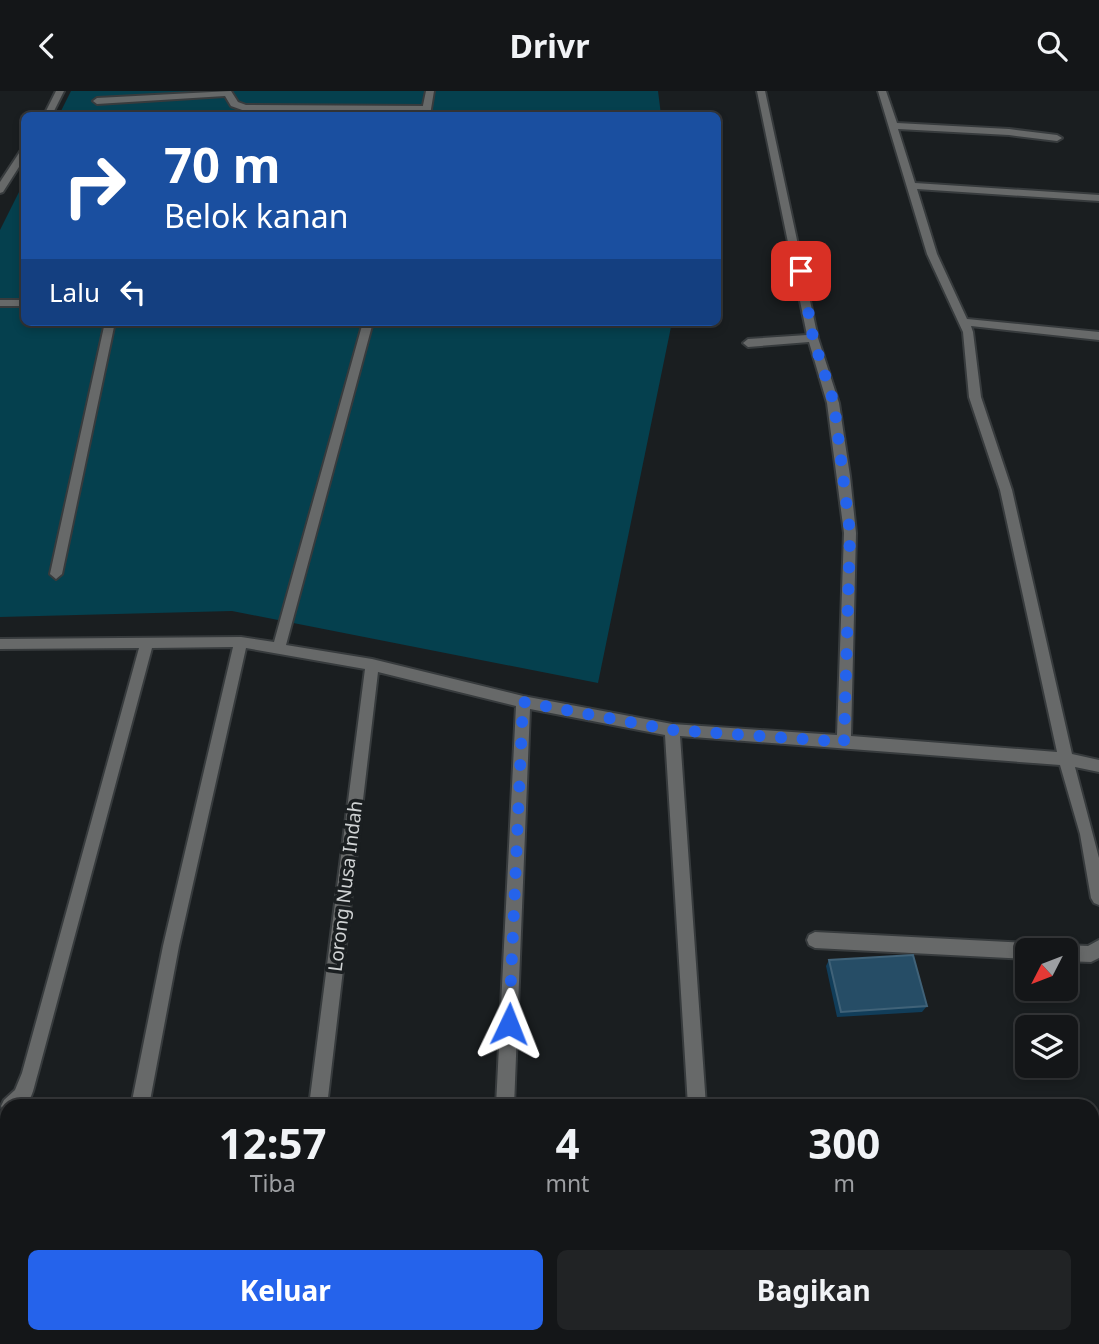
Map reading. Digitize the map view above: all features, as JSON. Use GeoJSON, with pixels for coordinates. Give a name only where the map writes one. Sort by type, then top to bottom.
{"type":"FeatureCollection","features":[{"type":"Feature","properties":{"kind":"street"},"geometry":{"type":"LineString","coordinates":[[50,112],[60,91]]}},
{"type":"Feature","properties":{"kind":"street"},"geometry":{"type":"LineString","coordinates":[[97,101],[227,92],[234,104],[245,108],[301,112],[426,112],[430,91]]}},
{"type":"Feature","properties":{"kind":"street"},"geometry":{"type":"LineString","coordinates":[[761,91],[792,228],[813,338],[834,403],[850,533],[844,742]]}},
{"type":"Feature","properties":{"kind":"street"},"geometry":{"type":"LineString","coordinates":[[882,91],[932,254],[968,332],[975,397],[1006,490],[1066,759],[1087,834],[1099,898]]}},
{"type":"Feature","properties":{"kind":"street"},"geometry":{"type":"LineString","coordinates":[[892,126],[1009,132],[1057,138]]}},
{"type":"Feature","properties":{"kind":"street"},"geometry":{"type":"LineString","coordinates":[[0,190],[21,157]]}},
{"type":"Feature","properties":{"kind":"street"},"geometry":{"type":"LineString","coordinates":[[912,186],[1099,198]]}},
{"type":"Feature","properties":{"kind":"street"},"geometry":{"type":"LineString","coordinates":[[0,303],[21,303]]}},
{"type":"Feature","properties":{"kind":"street"},"geometry":{"type":"LineString","coordinates":[[963,322],[1099,336]]}},
{"type":"Feature","properties":{"kind":"street"},"geometry":{"type":"LineString","coordinates":[[56,574],[109,326]]}},
{"type":"Feature","properties":{"kind":"street"},"geometry":{"type":"LineString","coordinates":[[279,647],[367,326]]}},
{"type":"Feature","properties":{"kind":"street"},"geometry":{"type":"LineString","coordinates":[[748,343],[813,338]]}},
{"type":"Feature","properties":{"kind":"street"},"geometry":{"type":"LineString","coordinates":[[18,1099],[30,1073],[147,642]]}},
{"type":"Feature","properties":{"kind":"street"},"geometry":{"type":"LineString","coordinates":[[0,644],[241,642],[372,665],[523,702],[672,730],[1066,759],[1099,766]]}},
{"type":"Feature","properties":{"kind":"street"},"geometry":{"type":"LineString","coordinates":[[141,1099],[171,946],[241,642]]}},
{"type":"Feature","properties":{"kind":"street","name":"Lorong Nusa Indah"},"geometry":{"type":"LineString","coordinates":[[319,1099],[372,665]]}},
{"type":"Feature","properties":{"kind":"street"},"geometry":{"type":"LineString","coordinates":[[505,1099],[523,702]]}},
{"type":"Feature","properties":{"kind":"street"},"geometry":{"type":"LineString","coordinates":[[672,730],[697,1099]]}},
{"type":"Feature","properties":{"kind":"street"},"geometry":{"type":"LineString","coordinates":[[815,940],[1015,950]]}},
{"type":"Feature","properties":{"kind":"street"},"geometry":{"type":"LineString","coordinates":[[1078,953],[1091,954],[1099,948]]}},
{"type":"Feature","properties":{"kind":"shaded area"},"geometry":{"type":"Polygon","coordinates":[[[71,91],[658,91],[661,112],[60,112],[71,91]]]}},
{"type":"Feature","properties":{"kind":"shaded area"},"geometry":{"type":"Polygon","coordinates":[[[21,188],[21,326],[671,326],[598,683],[232,611],[0,617],[0,230],[21,188]]]}},
{"type":"Feature","properties":{"kind":"building"},"geometry":{"type":"Polygon","coordinates":[[[913,955],[927,1006],[841,1012],[829,960],[913,955]]]}},
{"type":"Feature","properties":{"kind":"route"},"geometry":{"type":"LineString","coordinates":[[509,1024],[523,702],[672,730],[844,742],[850,597],[850,533],[845,476],[834,403],[813,338],[801,271]]}}]}
